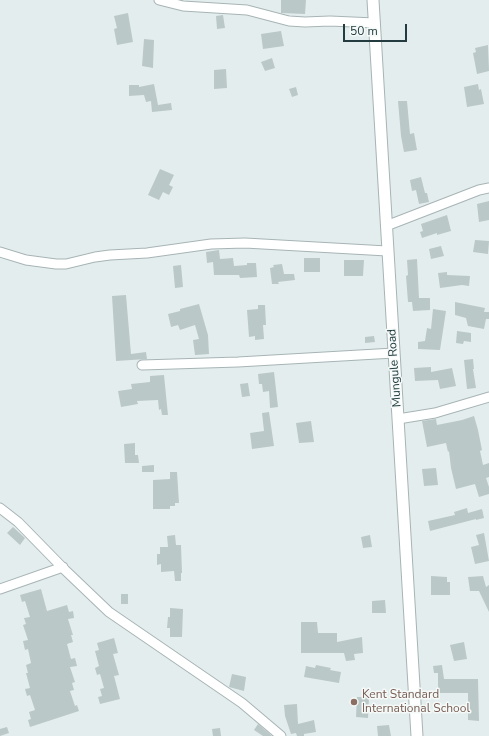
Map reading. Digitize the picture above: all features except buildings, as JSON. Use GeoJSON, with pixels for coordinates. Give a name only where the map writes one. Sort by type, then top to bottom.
{"type":"FeatureCollection","features":[{"type":"Feature","properties":{"kind":"street"},"geometry":{"type":"LineString","coordinates":[[159,0],[183,6],[247,10],[290,21],[374,23]]}},
{"type":"Feature","properties":{"kind":"street","name":"Mungule Road"},"geometry":{"type":"LineString","coordinates":[[373,0],[417,736]]}},
{"type":"Feature","properties":{"kind":"street"},"geometry":{"type":"LineString","coordinates":[[386,226],[479,190],[489,188]]}},
{"type":"Feature","properties":{"kind":"street"},"geometry":{"type":"LineString","coordinates":[[0,252],[26,260],[66,264],[110,254],[147,253],[211,244],[245,243],[387,251]]}},
{"type":"Feature","properties":{"kind":"street"},"geometry":{"type":"LineString","coordinates":[[142,365],[238,362],[394,353]]}},
{"type":"Feature","properties":{"kind":"street"},"geometry":{"type":"LineString","coordinates":[[398,419],[435,413],[489,397]]}},
{"type":"Feature","properties":{"kind":"street"},"geometry":{"type":"LineString","coordinates":[[0,508],[18,522],[109,612],[242,703],[281,736]]}},
{"type":"Feature","properties":{"kind":"street"},"geometry":{"type":"LineString","coordinates":[[0,589],[63,568]]}},
{"type":"Feature","properties":{"kind":"place","name":"Kent Standard International School"},"geometry":{"type":"Point","coordinates":[354,702]}}]}
